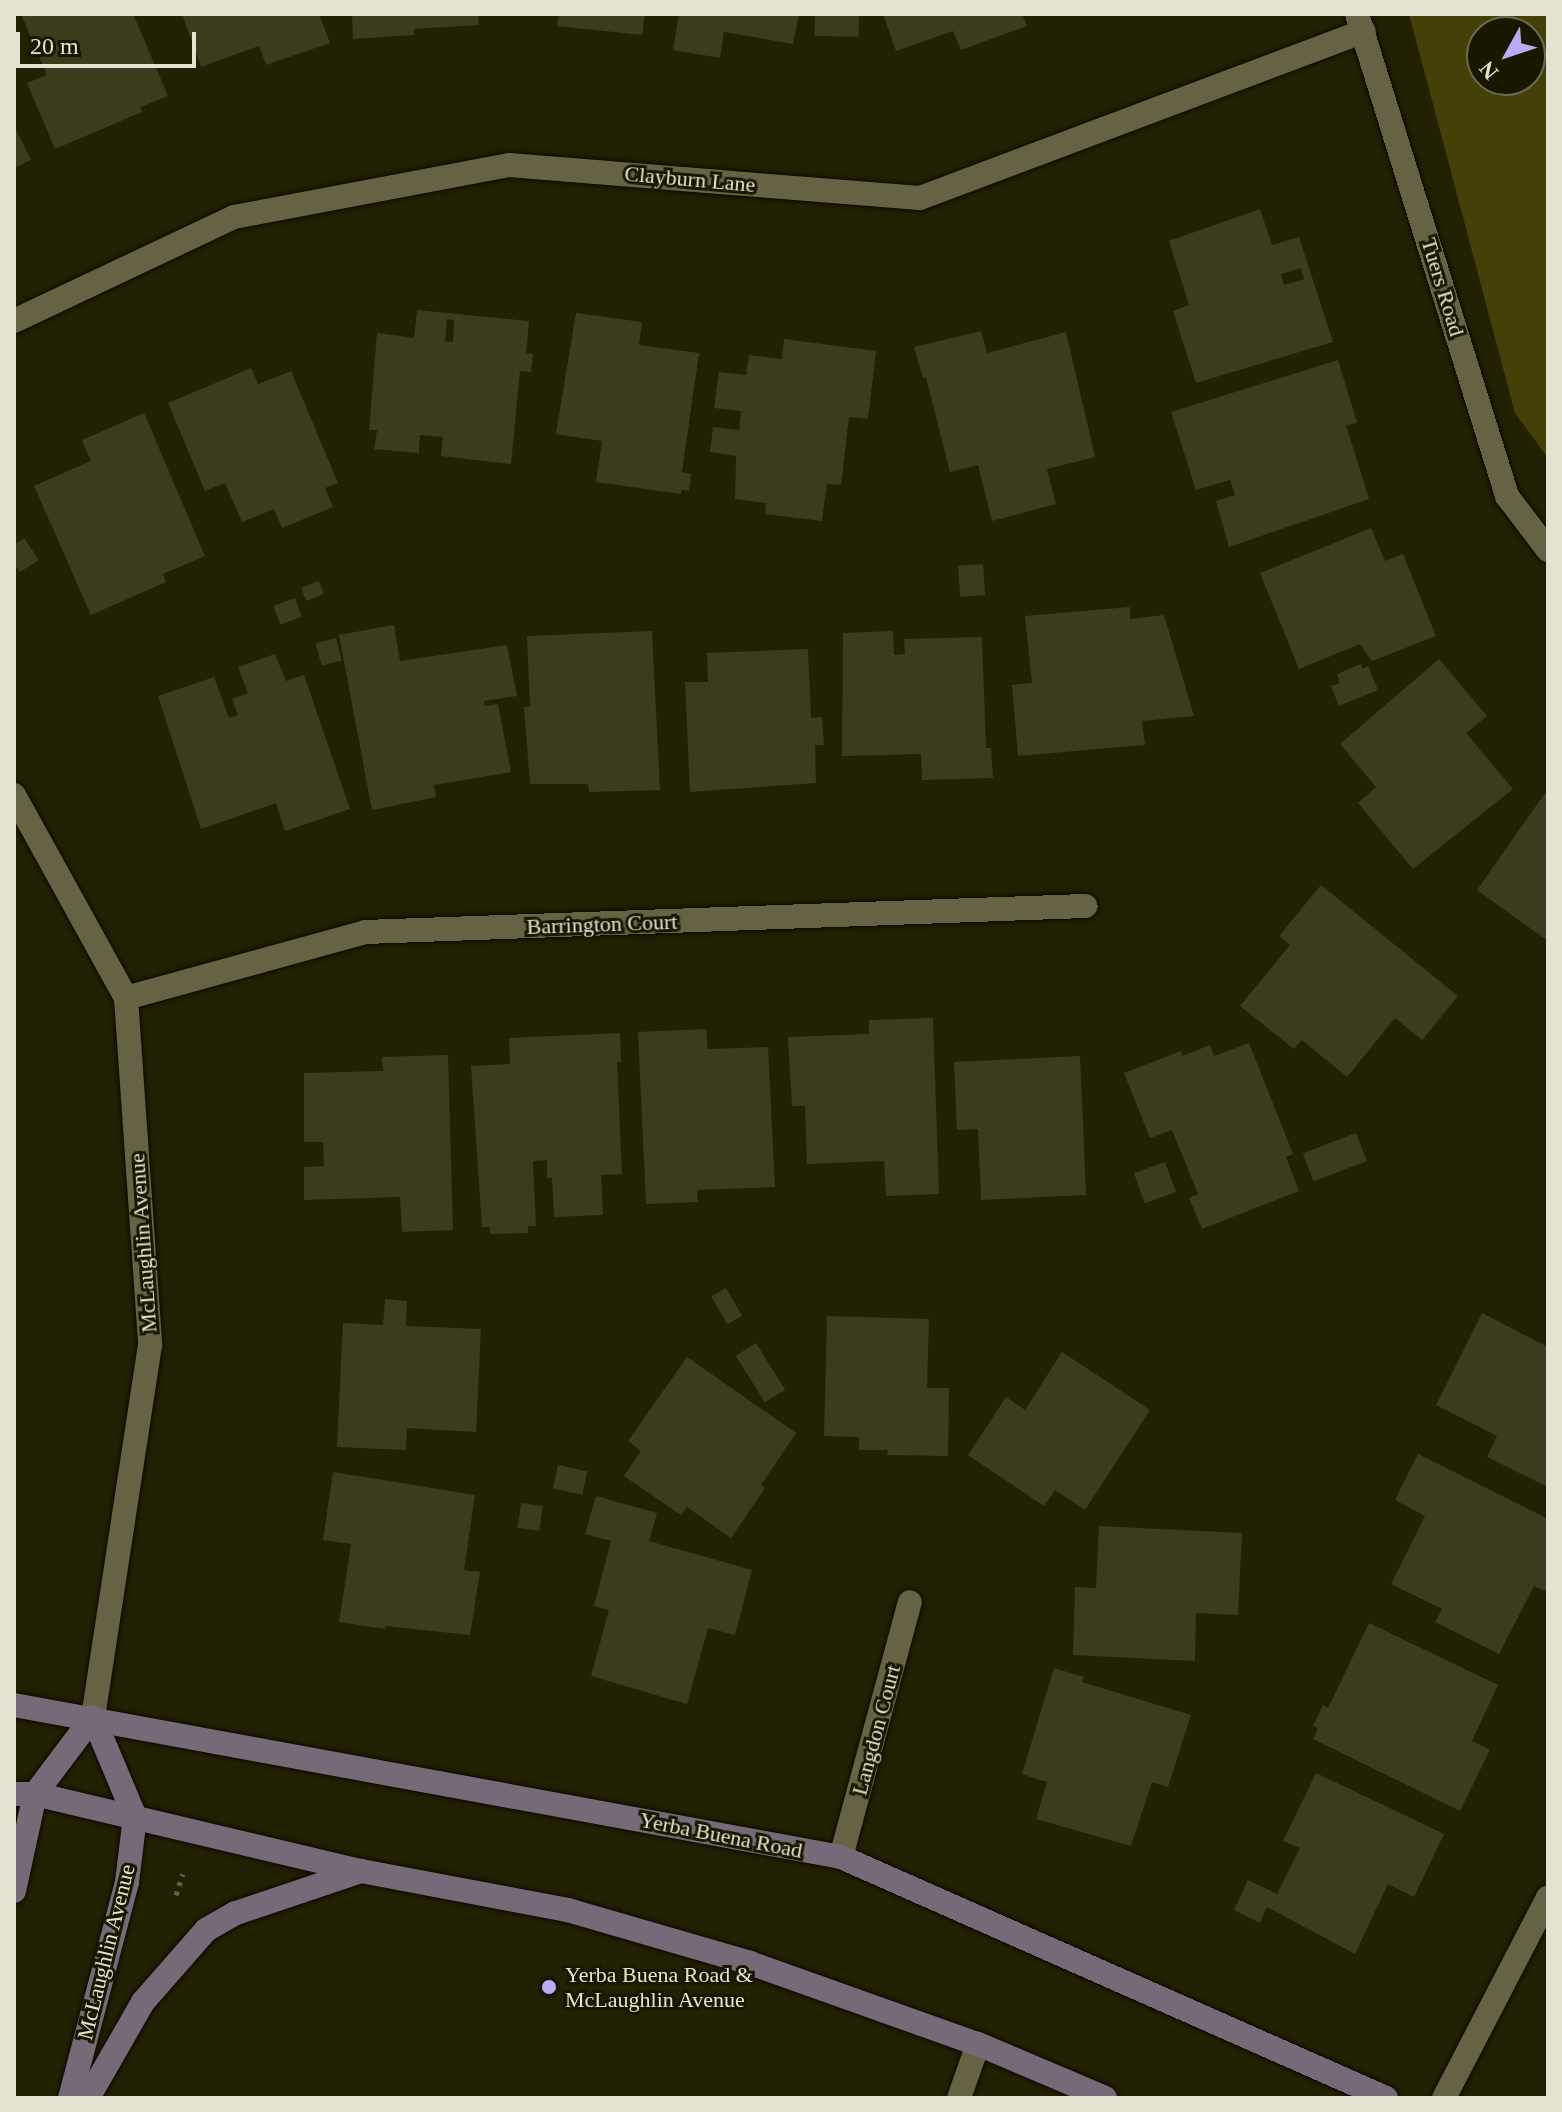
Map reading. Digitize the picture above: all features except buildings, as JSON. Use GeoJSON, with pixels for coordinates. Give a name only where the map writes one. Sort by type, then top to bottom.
{"type":"FeatureCollection","features":[{"type":"Feature","properties":{"kind":"main road","name":"Yerba Buena Road"},"geometry":{"type":"LineString","coordinates":[[14,1705],[93,1717],[841,1857],[1386,2098]]}},
{"type":"Feature","properties":{"kind":"main road","name":"McLaughlin Avenue"},"geometry":{"type":"LineString","coordinates":[[14,1891],[25,1794],[93,1717],[135,1817],[127,1882],[70,2098]]}},
{"type":"Feature","properties":{"kind":"main road"},"geometry":{"type":"LineString","coordinates":[[25,1794],[361,1871],[568,1910],[750,1963],[978,2044],[1105,2098]]}},
{"type":"Feature","properties":{"kind":"main road"},"geometry":{"type":"LineString","coordinates":[[88,2098],[143,2002],[206,1930],[236,1913],[361,1871]]}},
{"type":"Feature","properties":{"kind":"street","name":"Clayburn Lane"},"geometry":{"type":"LineString","coordinates":[[14,321],[234,217],[509,165],[920,198],[1360,22]]}},
{"type":"Feature","properties":{"kind":"street","name":"Tuers Road"},"geometry":{"type":"LineString","coordinates":[[1360,22],[1507,496],[1548,550]]}},
{"type":"Feature","properties":{"kind":"street","name":"McLaughlin Avenue"},"geometry":{"type":"LineString","coordinates":[[14,795],[126,998],[150,1345],[93,1717]]}},
{"type":"Feature","properties":{"kind":"street","name":"Barrington Court"},"geometry":{"type":"LineString","coordinates":[[126,998],[365,932],[1086,906]]}},
{"type":"Feature","properties":{"kind":"street","name":"Langdon Court"},"geometry":{"type":"LineString","coordinates":[[841,1857],[910,1602]]}},
{"type":"Feature","properties":{"kind":"street"},"geometry":{"type":"LineString","coordinates":[[1444,2098],[1548,1897]]}},
{"type":"Feature","properties":{"kind":"street"},"geometry":{"type":"LineString","coordinates":[[959,2098],[978,2044]]}},
{"type":"Feature","properties":{"kind":"shaded area"},"geometry":{"type":"Polygon","coordinates":[[[1409,14],[1548,14],[1548,458],[1515,413],[1409,14]]]}},
{"type":"Feature","properties":{"kind":"place","name":"Yerba Buena Road & McLaughlin Avenue"},"geometry":{"type":"Point","coordinates":[549,1987]}}]}
